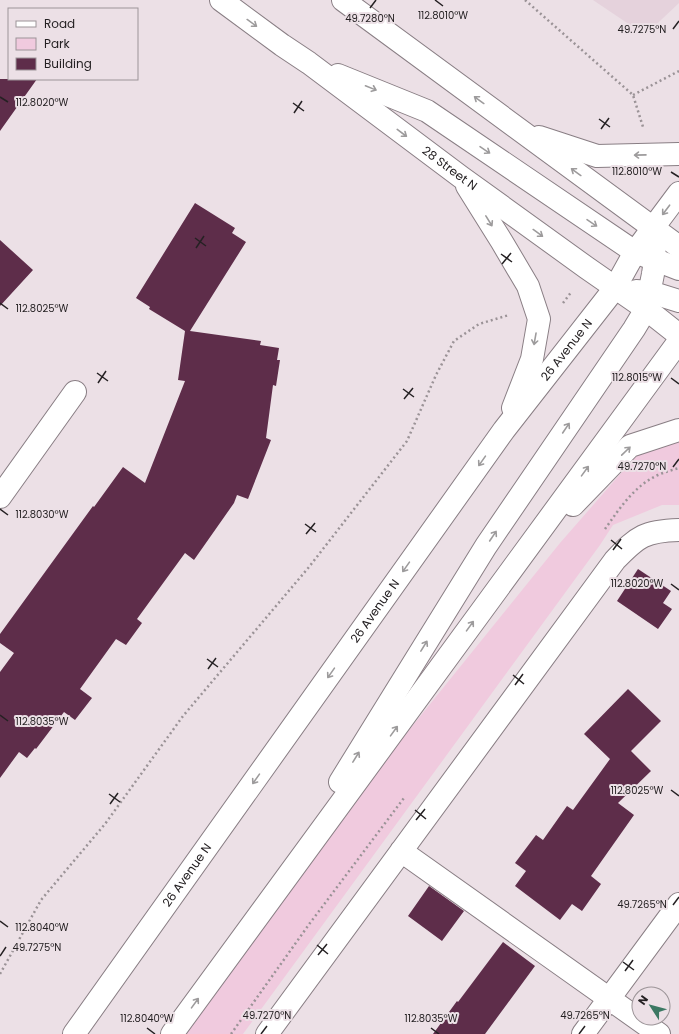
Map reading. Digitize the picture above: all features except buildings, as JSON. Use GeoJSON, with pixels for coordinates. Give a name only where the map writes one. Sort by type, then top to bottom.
{"type":"FeatureCollection","features":[{"type":"Feature","properties":{"kind":"main road","name":"28 Street N"},"geometry":{"type":"LineString","coordinates":[[221,0],[615,288]]}},
{"type":"Feature","properties":{"kind":"main road"},"geometry":{"type":"LineString","coordinates":[[343,0],[679,247]]}},
{"type":"Feature","properties":{"kind":"main road"},"geometry":{"type":"LineString","coordinates":[[309,63],[427,111],[635,252],[679,269]]}},
{"type":"Feature","properties":{"kind":"main road"},"geometry":{"type":"LineString","coordinates":[[521,131],[597,156],[679,154]]}},
{"type":"Feature","properties":{"kind":"main road"},"geometry":{"type":"LineString","coordinates":[[461,176],[528,286],[539,319],[532,360],[504,430]]}},
{"type":"Feature","properties":{"kind":"main road","name":"26 Avenue N"},"geometry":{"type":"LineString","coordinates":[[74,1034],[504,430],[615,288],[635,252],[679,193]]}},
{"type":"Feature","properties":{"kind":"main road"},"geometry":{"type":"LineString","coordinates":[[255,921],[486,546],[634,329],[648,301],[655,260],[653,228]]}},
{"type":"Feature","properties":{"kind":"main road"},"geometry":{"type":"LineString","coordinates":[[615,288],[648,301],[679,301]]}},
{"type":"Feature","properties":{"kind":"main road"},"geometry":{"type":"LineString","coordinates":[[648,301],[679,335]]}},
{"type":"Feature","properties":{"kind":"main road"},"geometry":{"type":"LineString","coordinates":[[172,1034],[679,342]]}},
{"type":"Feature","properties":{"kind":"main road"},"geometry":{"type":"LineString","coordinates":[[0,497],[75,392]]}},
{"type":"Feature","properties":{"kind":"main road"},"geometry":{"type":"LineString","coordinates":[[512,570],[630,446],[679,430]]}},
{"type":"Feature","properties":{"kind":"main road"},"geometry":{"type":"LineString","coordinates":[[267,1034],[615,560],[640,536],[654,532],[679,530]]}},
{"type":"Feature","properties":{"kind":"main road"},"geometry":{"type":"LineString","coordinates":[[401,851],[659,1034]]}},
{"type":"Feature","properties":{"kind":"main road"},"geometry":{"type":"LineString","coordinates":[[583,1034],[679,904]]}},
{"type":"Feature","properties":{"kind":"path"},"geometry":{"type":"LineString","coordinates":[[525,0],[633,95],[645,133]]}},
{"type":"Feature","properties":{"kind":"path"},"geometry":{"type":"LineString","coordinates":[[633,95],[679,71]]}},
{"type":"Feature","properties":{"kind":"path"},"geometry":{"type":"LineString","coordinates":[[562,305],[572,291]]}},
{"type":"Feature","properties":{"kind":"path"},"geometry":{"type":"LineString","coordinates":[[0,974],[41,900],[106,824],[183,716],[309,568],[407,441],[436,375],[454,341],[479,324],[514,313]]}},
{"type":"Feature","properties":{"kind":"shaded area"},"geometry":{"type":"Polygon","coordinates":[[[593,0],[679,0],[679,3],[645,35],[593,0]]]}},
{"type":"Feature","properties":{"kind":"green space"},"geometry":{"type":"Polygon","coordinates":[[[679,441],[679,505],[662,505],[613,525],[600,545],[243,1034],[172,1034],[255,921],[560,543],[636,456],[679,441]]]}}]}
